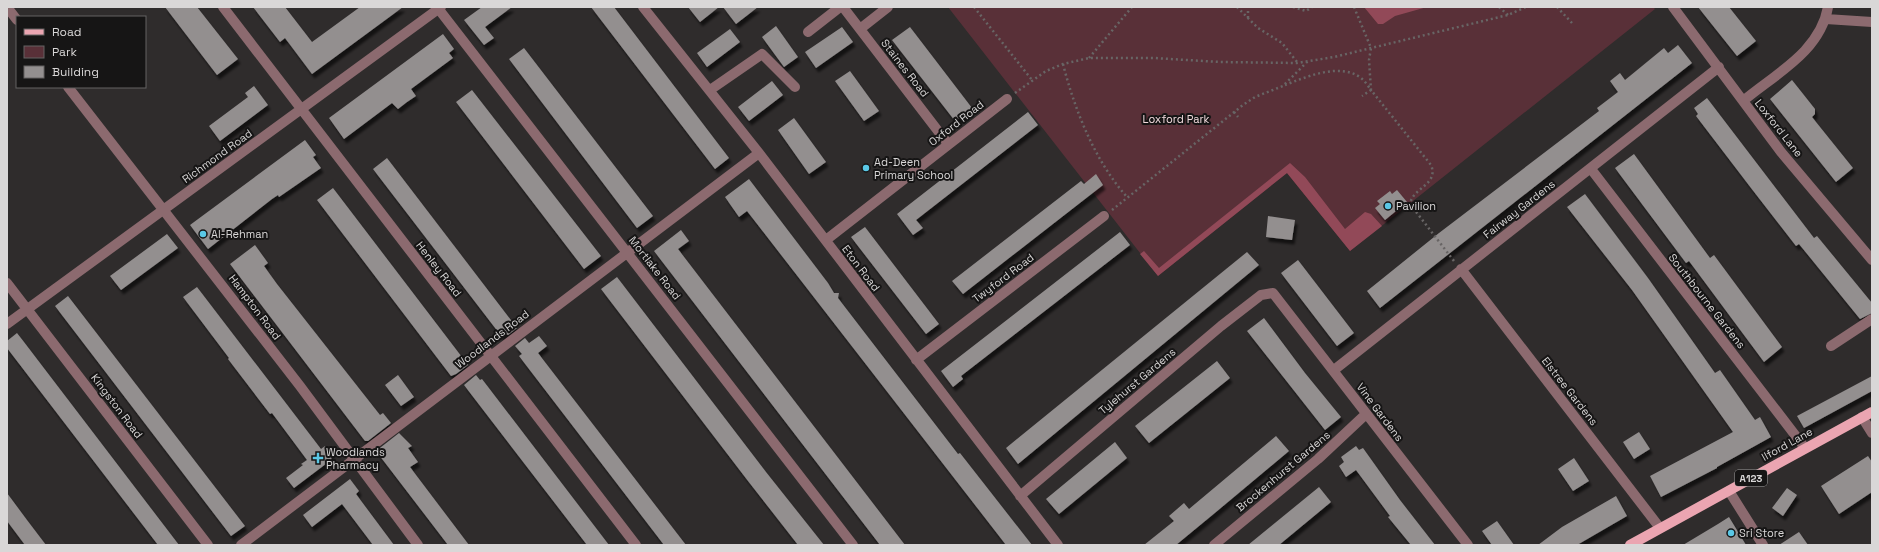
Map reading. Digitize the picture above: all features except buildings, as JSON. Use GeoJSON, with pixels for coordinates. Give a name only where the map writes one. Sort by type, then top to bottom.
{"type":"FeatureCollection","features":[{"type":"Feature","properties":{"kind":"main road","name":"Ilford Lane"},"geometry":{"type":"LineString","coordinates":[[1630,545],[1872,412]]}},
{"type":"Feature","properties":{"kind":"street"},"geometry":{"type":"LineString","coordinates":[[7,7],[16,19]]}},
{"type":"Feature","properties":{"kind":"street","name":"Henley Road"},"geometry":{"type":"LineString","coordinates":[[223,7],[636,545]]}},
{"type":"Feature","properties":{"kind":"street","name":"Eton Road"},"geometry":{"type":"LineString","coordinates":[[643,7],[759,153],[1058,545]]}},
{"type":"Feature","properties":{"kind":"street"},"geometry":{"type":"LineString","coordinates":[[808,32],[841,7]]}},
{"type":"Feature","properties":{"kind":"street","name":"Staines Road"},"geometry":{"type":"LineString","coordinates":[[841,7],[860,29],[948,144]]}},
{"type":"Feature","properties":{"kind":"street"},"geometry":{"type":"LineString","coordinates":[[860,29],[888,7]]}},
{"type":"Feature","properties":{"kind":"street","name":"Loxford Lane"},"geometry":{"type":"LineString","coordinates":[[1673,7],[1781,152],[1870,254]]}},
{"type":"Feature","properties":{"kind":"street"},"geometry":{"type":"LineString","coordinates":[[1743,101],[1778,75],[1809,46],[1826,19],[1828,7]]}},
{"type":"Feature","properties":{"kind":"street","name":"Richmond Road"},"geometry":{"type":"LineString","coordinates":[[7,324],[439,8]]}},
{"type":"Feature","properties":{"kind":"street","name":"Mortlake Road"},"geometry":{"type":"LineString","coordinates":[[439,8],[853,545]]}},
{"type":"Feature","properties":{"kind":"street"},"geometry":{"type":"LineString","coordinates":[[1826,19],[1872,22]]}},
{"type":"Feature","properties":{"kind":"street"},"geometry":{"type":"LineString","coordinates":[[710,90],[762,54],[795,87]]}},
{"type":"Feature","properties":{"kind":"street","name":"Fairway Gardens"},"geometry":{"type":"LineString","coordinates":[[1334,370],[1719,67]]}},
{"type":"Feature","properties":{"kind":"street","name":"Hampton Road"},"geometry":{"type":"LineString","coordinates":[[69,88],[164,209],[355,458],[418,545]]}},
{"type":"Feature","properties":{"kind":"street","name":"Oxford Road"},"geometry":{"type":"LineString","coordinates":[[826,240],[1007,99]]}},
{"type":"Feature","properties":{"kind":"street","name":"Woodlands Road"},"geometry":{"type":"LineString","coordinates":[[241,545],[759,153]]}},
{"type":"Feature","properties":{"kind":"street","name":"Southbourne Gardens"},"geometry":{"type":"LineString","coordinates":[[1591,169],[1805,448]]}},
{"type":"Feature","properties":{"kind":"street","name":"Twyford Road"},"geometry":{"type":"LineString","coordinates":[[916,360],[1104,216]]}},
{"type":"Feature","properties":{"kind":"street","name":"Elstree Gardens"},"geometry":{"type":"LineString","coordinates":[[1461,269],[1660,528]]}},
{"type":"Feature","properties":{"kind":"street","name":"Kingston Road"},"geometry":{"type":"LineString","coordinates":[[7,283],[208,545]]}},
{"type":"Feature","properties":{"kind":"street","name":"Vine Gardens"},"geometry":{"type":"LineString","coordinates":[[1273,293],[1468,545]]}},
{"type":"Feature","properties":{"kind":"street","name":"Tylehurst Gardens"},"geometry":{"type":"LineString","coordinates":[[1020,496],[1221,326],[1261,295],[1273,293]]}},
{"type":"Feature","properties":{"kind":"street"},"geometry":{"type":"LineString","coordinates":[[1831,346],[1872,319]]}},
{"type":"Feature","properties":{"kind":"street","name":"Brockenhurst Gardens"},"geometry":{"type":"LineString","coordinates":[[1214,545],[1318,459],[1366,414]]}},
{"type":"Feature","properties":{"kind":"street"},"geometry":{"type":"LineString","coordinates":[[1862,417],[1872,433]]}},
{"type":"Feature","properties":{"kind":"street"},"geometry":{"type":"LineString","coordinates":[[1729,491],[1763,545]]}},
{"type":"Feature","properties":{"kind":"path"},"geometry":{"type":"LineString","coordinates":[[974,7],[1032,80]]}},
{"type":"Feature","properties":{"kind":"path"},"geometry":{"type":"LineString","coordinates":[[1089,58],[1132,7]]}},
{"type":"Feature","properties":{"kind":"path"},"geometry":{"type":"LineString","coordinates":[[1237,7],[1258,28],[1282,43],[1297,63]]}},
{"type":"Feature","properties":{"kind":"path"},"geometry":{"type":"LineString","coordinates":[[1248,7],[1248,18]]}},
{"type":"Feature","properties":{"kind":"path"},"geometry":{"type":"LineString","coordinates":[[1293,7],[1306,11],[1312,7]]}},
{"type":"Feature","properties":{"kind":"path"},"geometry":{"type":"LineString","coordinates":[[1354,7],[1371,48],[1369,60],[1371,90]]}},
{"type":"Feature","properties":{"kind":"path"},"geometry":{"type":"LineString","coordinates":[[1499,7],[1508,15]]}},
{"type":"Feature","properties":{"kind":"path"},"geometry":{"type":"LineString","coordinates":[[1007,99],[1046,71],[1063,64],[1089,58],[1154,58],[1220,62],[1297,63],[1334,57],[1508,15],[1526,7]]}},
{"type":"Feature","properties":{"kind":"path"},"geometry":{"type":"LineString","coordinates":[[1558,7],[1572,23]]}},
{"type":"Feature","properties":{"kind":"path"},"geometry":{"type":"LineString","coordinates":[[1283,86],[1308,61]]}},
{"type":"Feature","properties":{"kind":"path"},"geometry":{"type":"LineString","coordinates":[[1063,64],[1069,89],[1088,134],[1116,184],[1127,197]]}},
{"type":"Feature","properties":{"kind":"path"},"geometry":{"type":"LineString","coordinates":[[1104,216],[1234,112],[1255,97],[1308,77],[1336,71],[1349,73],[1360,78],[1431,165],[1433,176],[1414,196],[1410,204],[1461,269]]}},
{"type":"Feature","properties":{"kind":"path"},"geometry":{"type":"LineString","coordinates":[[1362,96],[1371,90]]}},
{"type":"Feature","properties":{"kind":"path"},"geometry":{"type":"LineString","coordinates":[[1234,112],[1238,117]]}},
{"type":"Feature","properties":{"kind":"green space","name":"Loxford Park"},"geometry":{"type":"Polygon","coordinates":[[[948,7],[1653,7],[1655,9],[1350,251],[1287,173],[1158,276],[948,7]]]}},
{"type":"Feature","properties":{"kind":"shaded area"},"geometry":{"type":"Polygon","coordinates":[[[1364,7],[1427,7],[1395,16],[1383,24],[1378,24],[1364,7]]]}},
{"type":"Feature","properties":{"kind":"shaded area"},"geometry":{"type":"Polygon","coordinates":[[[1290,163],[1305,177],[1345,229],[1365,212],[1371,214],[1382,226],[1350,251],[1287,173],[1158,276],[1140,254],[1144,251],[1159,268],[1290,163]]]}},
{"type":"Feature","properties":{"kind":"place","name":"Ad-Deen Primary School"},"geometry":{"type":"Point","coordinates":[866,168]}},
{"type":"Feature","properties":{"kind":"place","name":"Pavilion"},"geometry":{"type":"Point","coordinates":[1388,206]}},
{"type":"Feature","properties":{"kind":"place","name":"Al-Rehman"},"geometry":{"type":"Point","coordinates":[203,234]}},
{"type":"Feature","properties":{"kind":"place","name":"Woodlands Pharmacy"},"geometry":{"type":"Point","coordinates":[318,458]}},
{"type":"Feature","properties":{"kind":"place","name":"Sri Store"},"geometry":{"type":"Point","coordinates":[1731,533]}}]}
